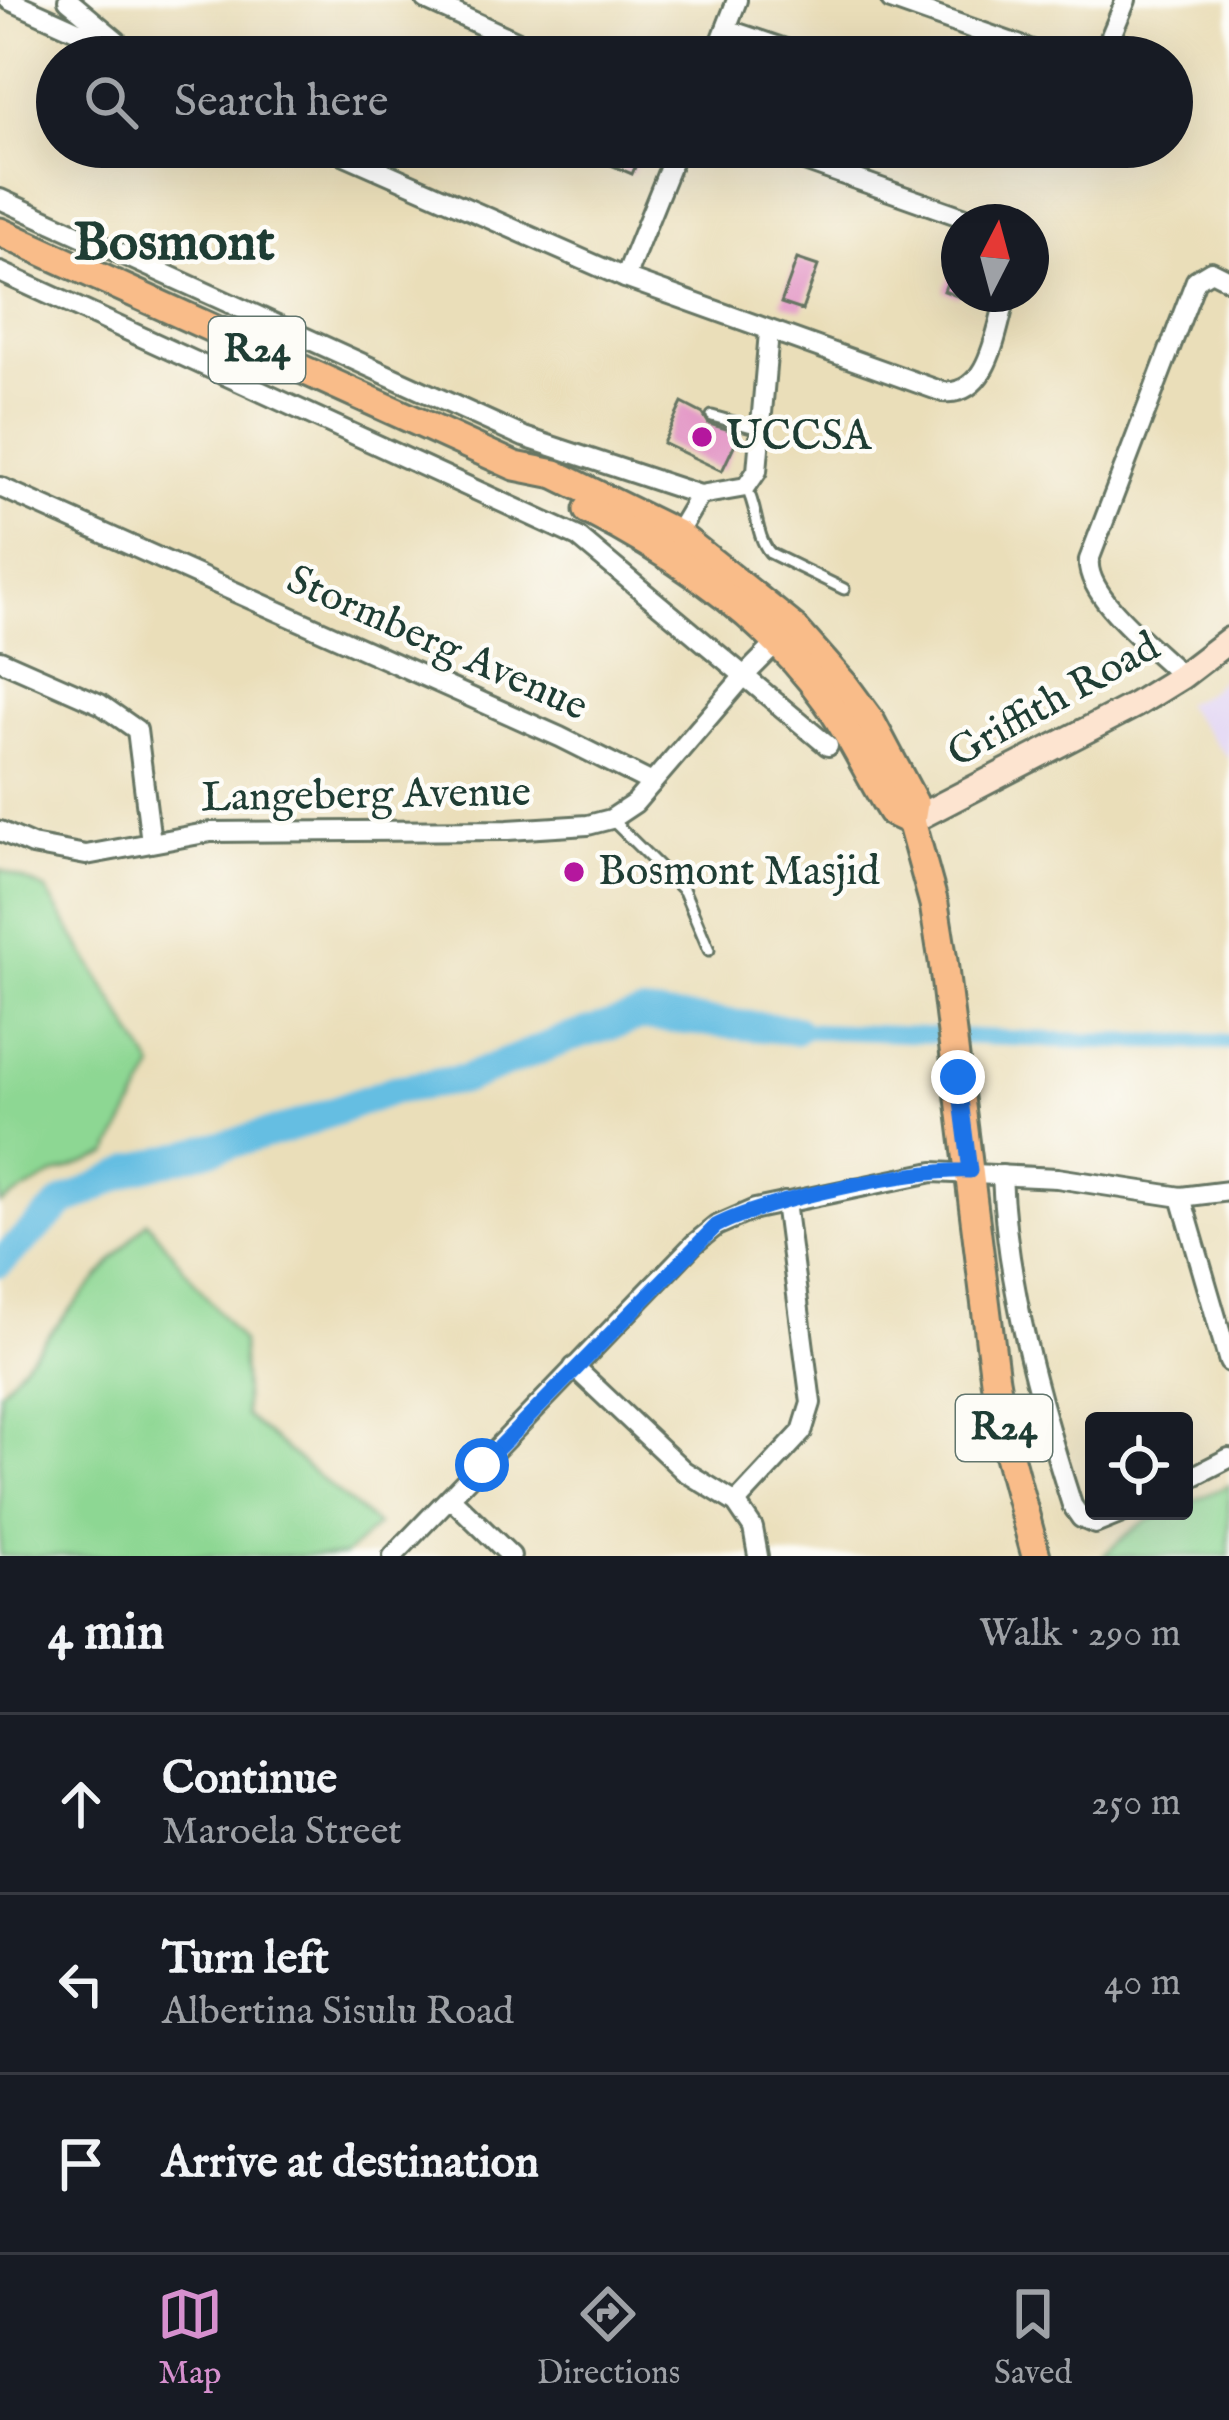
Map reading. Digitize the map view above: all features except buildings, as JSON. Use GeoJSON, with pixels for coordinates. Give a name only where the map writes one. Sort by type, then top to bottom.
{"type":"FeatureCollection","features":[{"type":"Feature","properties":{"kind":"main road","name":"R24"},"geometry":{"type":"LineString","coordinates":[[0,232],[515,466],[555,474],[672,544],[729,600],[785,635],[892,812],[910,821],[934,904],[995,1380],[1008,1452],[1036,1556]]}},
{"type":"Feature","properties":{"kind":"street"},"geometry":{"type":"LineString","coordinates":[[9,0],[89,36]]}},
{"type":"Feature","properties":{"kind":"street"},"geometry":{"type":"LineString","coordinates":[[68,0],[110,36]]}},
{"type":"Feature","properties":{"kind":"street"},"geometry":{"type":"LineString","coordinates":[[426,0],[505,36]]}},
{"type":"Feature","properties":{"kind":"street"},"geometry":{"type":"LineString","coordinates":[[723,36],[737,0]]}},
{"type":"Feature","properties":{"kind":"street"},"geometry":{"type":"LineString","coordinates":[[891,0],[993,36]]}},
{"type":"Feature","properties":{"kind":"street"},"geometry":{"type":"LineString","coordinates":[[1111,36],[1126,0]]}},
{"type":"Feature","properties":{"kind":"street"},"geometry":{"type":"LineString","coordinates":[[726,29],[747,36]]}},
{"type":"Feature","properties":{"kind":"street"},"geometry":{"type":"LineString","coordinates":[[375,168],[625,278],[943,392],[962,392],[979,378],[1001,312]]}},
{"type":"Feature","properties":{"kind":"street"},"geometry":{"type":"LineString","coordinates":[[625,278],[670,168]]}},
{"type":"Feature","properties":{"kind":"street"},"geometry":{"type":"LineString","coordinates":[[824,168],[941,209]]}},
{"type":"Feature","properties":{"kind":"street"},"geometry":{"type":"LineString","coordinates":[[0,199],[524,437],[700,495],[746,488],[760,466],[769,332]]}},
{"type":"Feature","properties":{"kind":"street"},"geometry":{"type":"LineString","coordinates":[[1182,676],[1099,594],[1089,560],[1196,280],[1211,271],[1229,280]]}},
{"type":"Feature","properties":{"kind":"street"},"geometry":{"type":"LineString","coordinates":[[0,272],[578,537],[828,746]]}},
{"type":"Feature","properties":{"kind":"street","name":"Stormberg Avenue"},"geometry":{"type":"LineString","coordinates":[[0,487],[560,737],[652,783]]}},
{"type":"Feature","properties":{"kind":"street"},"geometry":{"type":"LineString","coordinates":[[672,544],[700,495]]}},
{"type":"Feature","properties":{"kind":"street"},"geometry":{"type":"LineString","coordinates":[[611,819],[635,803],[785,635]]}},
{"type":"Feature","properties":{"kind":"street","name":"Griffith Road"},"geometry":{"type":"LineString","coordinates":[[910,821],[1015,770],[1182,676],[1229,640]]}},
{"type":"Feature","properties":{"kind":"street"},"geometry":{"type":"LineString","coordinates":[[0,660],[100,704],[137,730],[152,842]]}},
{"type":"Feature","properties":{"kind":"street","name":"Langeberg Avenue"},"geometry":{"type":"LineString","coordinates":[[0,832],[32,845],[86,855],[211,832],[508,830],[572,827],[611,819]]}},
{"type":"Feature","properties":{"kind":"street"},"geometry":{"type":"LineString","coordinates":[[393,1556],[716,1226],[785,1202],[906,1176],[970,1171],[1057,1178],[1181,1197],[1229,1191]]}},
{"type":"Feature","properties":{"kind":"street"},"geometry":{"type":"LineString","coordinates":[[1002,1175],[1007,1234],[1029,1344],[1072,1505],[1085,1520]]}},
{"type":"Feature","properties":{"kind":"street"},"geometry":{"type":"LineString","coordinates":[[1181,1197],[1229,1362]]}},
{"type":"Feature","properties":{"kind":"street"},"geometry":{"type":"LineString","coordinates":[[736,1503],[802,1432],[811,1403],[785,1202]]}},
{"type":"Feature","properties":{"kind":"street"},"geometry":{"type":"LineString","coordinates":[[574,1367],[684,1471],[736,1503],[753,1528],[758,1556]]}},
{"type":"Feature","properties":{"kind":"street"},"geometry":{"type":"LineString","coordinates":[[1193,1476],[1229,1458]]}},
{"type":"Feature","properties":{"kind":"street"},"geometry":{"type":"LineString","coordinates":[[451,1498],[511,1556]]}},
{"type":"Feature","properties":{"kind":"lane"},"geometry":{"type":"LineString","coordinates":[[712,416],[763,430]]}},
{"type":"Feature","properties":{"kind":"lane"},"geometry":{"type":"LineString","coordinates":[[746,488],[754,501],[762,543],[770,553],[844,589]]}},
{"type":"Feature","properties":{"kind":"lane"},"geometry":{"type":"LineString","coordinates":[[611,819],[684,890],[709,950]]}},
{"type":"Feature","properties":{"kind":"shaded area"},"geometry":{"type":"Polygon","coordinates":[[[1229,673],[1229,759],[1183,704],[1205,694],[1229,673]]]}},
{"type":"Feature","properties":{"kind":"green space"},"geometry":{"type":"Polygon","coordinates":[[[0,869],[46,890],[154,1068],[109,1154],[55,1174],[0,1204],[0,869]]]}},
{"type":"Feature","properties":{"kind":"green space"},"geometry":{"type":"Polygon","coordinates":[[[147,1221],[241,1341],[245,1416],[377,1525],[344,1556],[0,1556],[0,1391],[147,1221]]]}},
{"type":"Feature","properties":{"kind":"green space"},"geometry":{"type":"Polygon","coordinates":[[[1229,1485],[1229,1556],[1103,1556],[1148,1520],[1193,1520],[1193,1501],[1229,1485]]]}},
{"type":"Feature","properties":{"kind":"waterway"},"geometry":{"type":"LineString","coordinates":[[0,1262],[63,1203],[134,1169],[286,1129],[393,1090],[465,1079],[566,1039],[642,1016],[795,1030]]}},
{"type":"Feature","properties":{"kind":"waterway"},"geometry":{"type":"LineString","coordinates":[[795,1030],[1229,1042]]}},
{"type":"Feature","properties":{"kind":"place","name":"UCCSA"},"geometry":{"type":"Point","coordinates":[702,437]}},
{"type":"Feature","properties":{"kind":"place","name":"Bosmont Masjid"},"geometry":{"type":"Point","coordinates":[574,872]}},
{"type":"Feature","properties":{"kind":"district","name":"Bosmont"},"geometry":{"type":"Point","coordinates":[174,244]}},
{"type":"Feature","properties":{"kind":"route"},"geometry":{"type":"LineString","coordinates":[[482,1465],[716,1226],[755,1209],[830,1192],[933,1172],[970,1171],[958,1077]]}}]}
